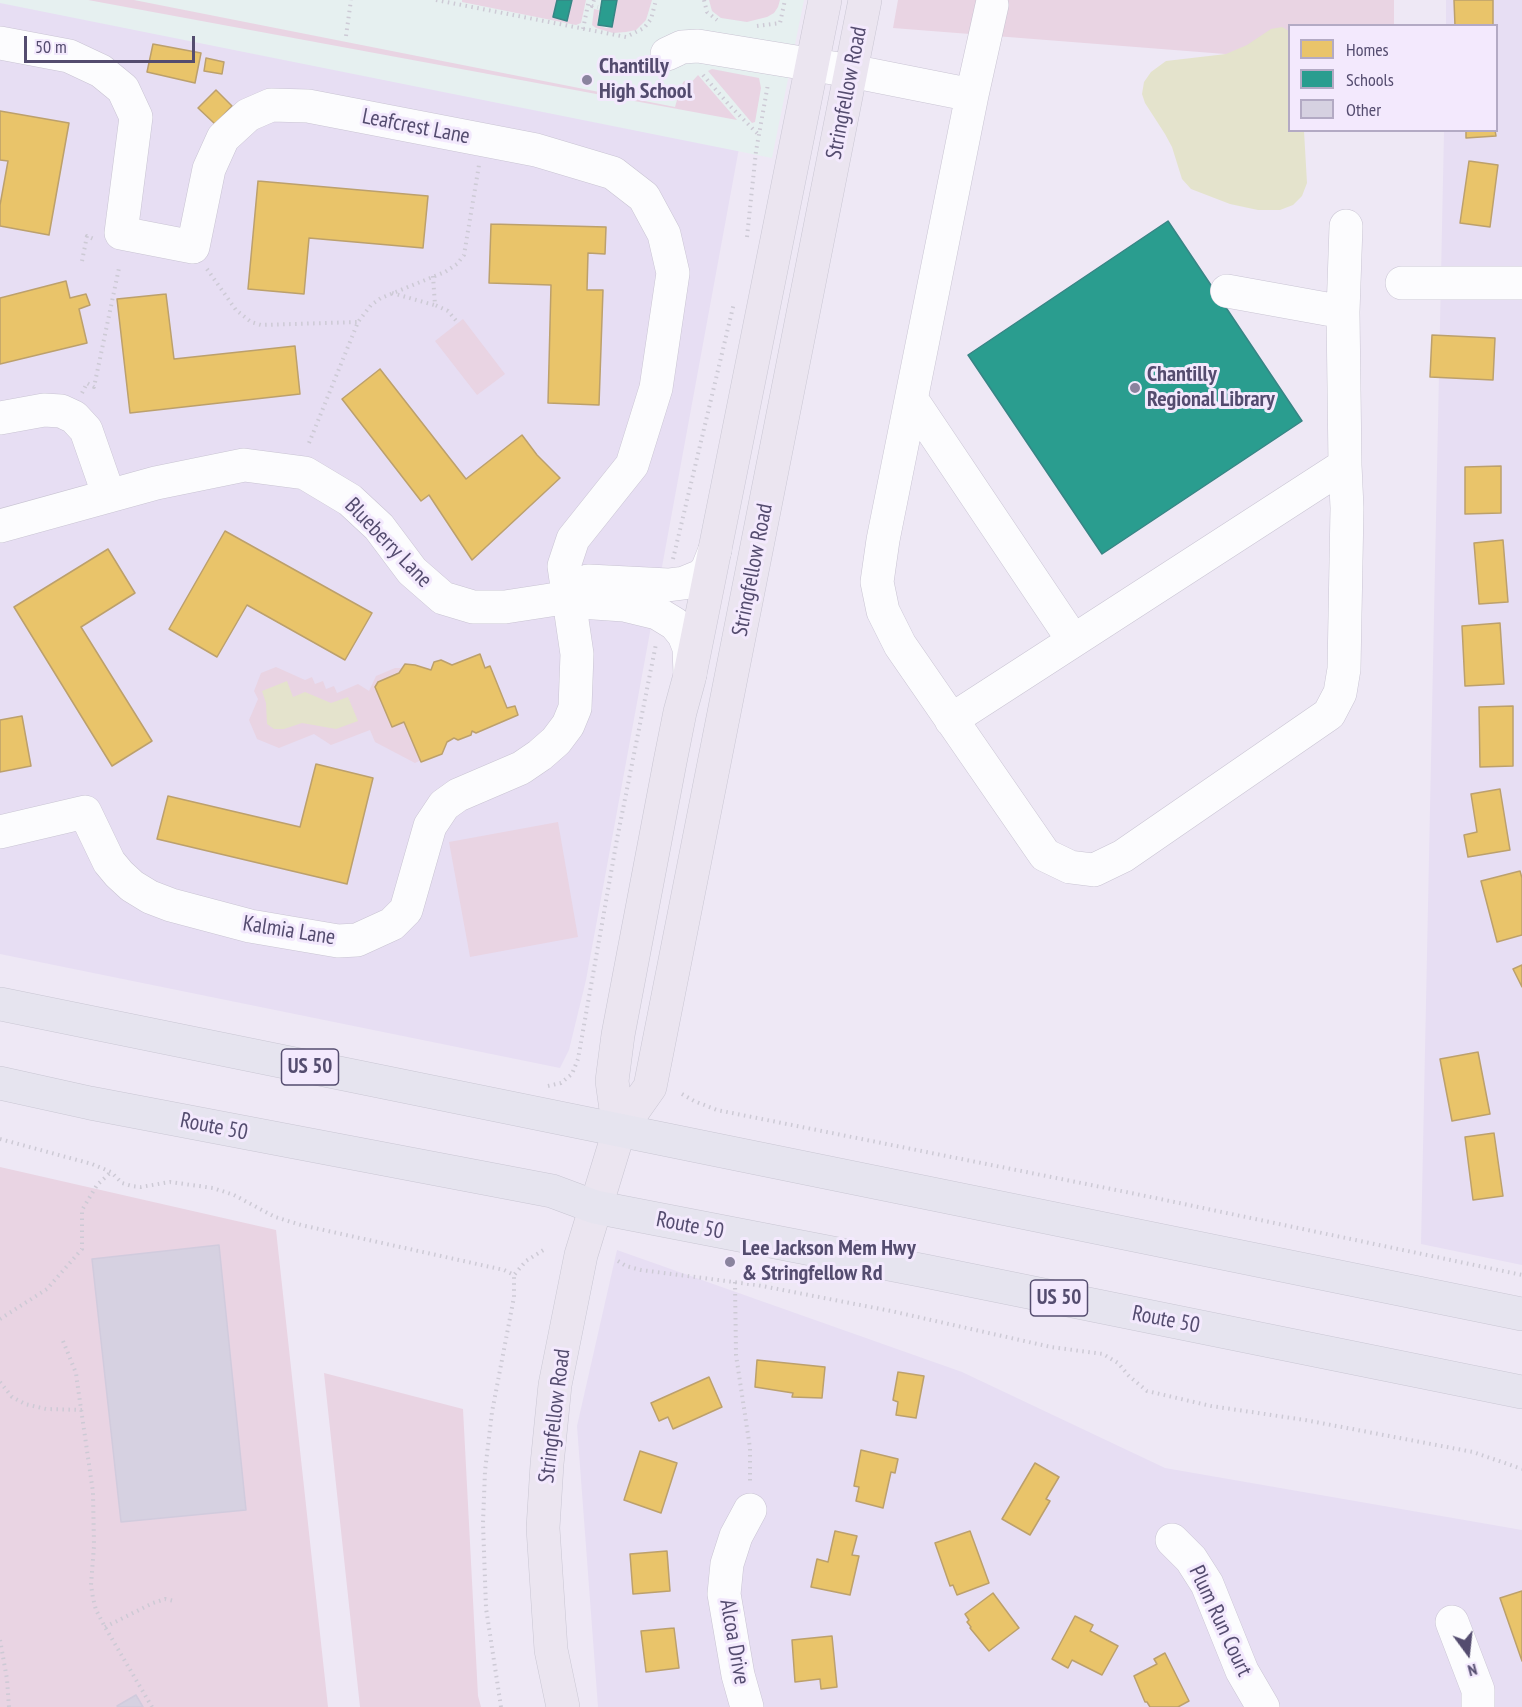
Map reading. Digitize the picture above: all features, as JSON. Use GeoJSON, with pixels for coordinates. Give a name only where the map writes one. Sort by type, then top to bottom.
{"type":"FeatureCollection","features":[{"type":"Feature","properties":{"kind":"highway","name":"US 50"},"geometry":{"type":"LineString","coordinates":[[0,1004],[1522,1314]]}},
{"type":"Feature","properties":{"kind":"highway","name":"Route 50"},"geometry":{"type":"LineString","coordinates":[[0,1083],[90,1103],[552,1191],[595,1207],[1522,1392]]}},
{"type":"Feature","properties":{"kind":"main road","name":"Stringfellow Road"},"geometry":{"type":"LineString","coordinates":[[619,1131],[612,1081],[618,1035],[670,762],[689,679],[825,0]]}},
{"type":"Feature","properties":{"kind":"main road","name":"Stringfellow Road"},"geometry":{"type":"LineString","coordinates":[[563,1707],[551,1650],[543,1528],[555,1385],[581,1255],[619,1131],[650,1087],[865,0]]}},
{"type":"Feature","properties":{"kind":"street"},"geometry":{"type":"LineString","coordinates":[[992,5],[883,540],[877,582],[883,611],[896,636],[951,720],[1045,855],[1070,867],[1094,870],[1123,856],[1329,714],[1340,693],[1344,669],[1347,508],[1343,312],[1346,226]]}},
{"type":"Feature","properties":{"kind":"street","name":"Leafcrest Lane"},"geometry":{"type":"LineString","coordinates":[[0,42],[69,56],[101,71],[123,89],[136,117],[121,233],[193,247],[209,169],[223,138],[248,115],[271,105],[308,106],[536,150],[613,173],[644,197],[664,234],[673,273],[656,388],[632,465],[573,539],[564,566],[570,597]]}},
{"type":"Feature","properties":{"kind":"street"},"geometry":{"type":"LineString","coordinates":[[667,54],[682,47],[698,46],[851,71],[972,95]]}},
{"type":"Feature","properties":{"kind":"street"},"geometry":{"type":"LineString","coordinates":[[1402,283],[1522,283]]}},
{"type":"Feature","properties":{"kind":"street"},"geometry":{"type":"LineString","coordinates":[[1227,291],[1343,312]]}},
{"type":"Feature","properties":{"kind":"street"},"geometry":{"type":"LineString","coordinates":[[912,400],[1073,640]]}},
{"type":"Feature","properties":{"kind":"street"},"geometry":{"type":"LineString","coordinates":[[0,418],[44,410],[61,411],[74,417],[86,430],[109,496]]}},
{"type":"Feature","properties":{"kind":"street","name":"Blueberry Lane"},"geometry":{"type":"LineString","coordinates":[[0,526],[156,483],[244,465],[305,473],[350,500],[379,527],[412,571],[442,598],[473,607],[505,607],[570,597],[580,602],[624,605],[663,615],[681,629],[684,635],[689,648],[689,679]]}},
{"type":"Feature","properties":{"kind":"street"},"geometry":{"type":"LineString","coordinates":[[951,720],[1345,465]]}},
{"type":"Feature","properties":{"kind":"street","name":"Blueberry Lane"},"geometry":{"type":"LineString","coordinates":[[570,597],[578,587],[588,581],[668,585],[684,583],[701,576],[707,570],[715,550]]}},
{"type":"Feature","properties":{"kind":"street","name":"Kalmia Lane"},"geometry":{"type":"LineString","coordinates":[[0,832],[85,812],[109,862],[132,886],[150,897],[220,919],[338,941],[357,940],[392,924],[406,910],[430,826],[444,805],[458,795],[521,768],[556,741],[568,725],[575,708],[578,681],[578,654],[570,597]]}},
{"type":"Feature","properties":{"kind":"street","name":"Alcoa Drive"},"geometry":{"type":"LineString","coordinates":[[747,1707],[738,1675],[724,1594],[727,1564],[736,1536],[750,1510]]}},
{"type":"Feature","properties":{"kind":"street","name":"Plum Run Court"},"geometry":{"type":"LineString","coordinates":[[1172,1540],[1191,1559],[1207,1584],[1242,1671],[1263,1707]]}},
{"type":"Feature","properties":{"kind":"street"},"geometry":{"type":"LineString","coordinates":[[1452,1622],[1478,1690],[1478,1707]]}},
{"type":"Feature","properties":{"kind":"path"},"geometry":{"type":"LineString","coordinates":[[346,36],[351,0]]}},
{"type":"Feature","properties":{"kind":"path"},"geometry":{"type":"LineString","coordinates":[[436,0],[626,37],[644,28],[651,19],[656,0]]}},
{"type":"Feature","properties":{"kind":"path"},"geometry":{"type":"LineString","coordinates":[[583,29],[591,0]]}},
{"type":"Feature","properties":{"kind":"path"},"geometry":{"type":"LineString","coordinates":[[591,0],[592,6],[598,7]]}},
{"type":"Feature","properties":{"kind":"path"},"geometry":{"type":"LineString","coordinates":[[704,0],[706,12],[718,21],[726,22]]}},
{"type":"Feature","properties":{"kind":"path"},"geometry":{"type":"LineString","coordinates":[[750,25],[780,23],[785,0]]}},
{"type":"Feature","properties":{"kind":"path"},"geometry":{"type":"LineString","coordinates":[[699,70],[759,135]]}},
{"type":"Feature","properties":{"kind":"path"},"geometry":{"type":"LineString","coordinates":[[746,244],[759,135],[770,77]]}},
{"type":"Feature","properties":{"kind":"path"},"geometry":{"type":"LineString","coordinates":[[309,443],[358,322],[371,305],[381,298],[457,264],[464,255],[481,155]]}},
{"type":"Feature","properties":{"kind":"path"},"geometry":{"type":"LineString","coordinates":[[82,261],[87,236],[100,241]]}},
{"type":"Feature","properties":{"kind":"path"},"geometry":{"type":"LineString","coordinates":[[79,400],[87,383],[94,387],[119,268]]}},
{"type":"Feature","properties":{"kind":"path"},"geometry":{"type":"LineString","coordinates":[[207,268],[237,310],[251,322],[261,325],[358,322]]}},
{"type":"Feature","properties":{"kind":"path"},"geometry":{"type":"LineString","coordinates":[[433,276],[435,305]]}},
{"type":"Feature","properties":{"kind":"path"},"geometry":{"type":"LineString","coordinates":[[392,293],[435,305],[448,311],[458,323]]}},
{"type":"Feature","properties":{"kind":"path"},"geometry":{"type":"LineString","coordinates":[[672,563],[735,298]]}},
{"type":"Feature","properties":{"kind":"path"},"geometry":{"type":"LineString","coordinates":[[572,1074],[578,1059],[617,839],[658,636]]}},
{"type":"Feature","properties":{"kind":"path"},"geometry":{"type":"LineString","coordinates":[[682,1094],[717,1110],[1164,1199],[1522,1275]]}},
{"type":"Feature","properties":{"kind":"path"},"geometry":{"type":"LineString","coordinates":[[0,1139],[69,1156],[111,1172],[122,1183],[132,1186],[170,1182],[213,1188],[234,1195],[275,1217],[301,1226],[504,1270],[514,1275]]}},
{"type":"Feature","properties":{"kind":"path"},"geometry":{"type":"LineString","coordinates":[[0,1319],[47,1290],[82,1249],[82,1210],[97,1185],[111,1172]]}},
{"type":"Feature","properties":{"kind":"path"},"geometry":{"type":"LineString","coordinates":[[501,1707],[486,1608],[483,1522],[485,1472],[492,1412],[514,1297],[514,1275],[526,1261],[544,1249]]}},
{"type":"Feature","properties":{"kind":"path"},"geometry":{"type":"LineString","coordinates":[[618,1261],[626,1266],[642,1270],[735,1282],[891,1311],[1051,1347],[1102,1354],[1118,1363],[1147,1391],[1211,1406],[1305,1420],[1473,1452],[1522,1469]]}},
{"type":"Feature","properties":{"kind":"path"},"geometry":{"type":"LineString","coordinates":[[735,1282],[736,1355],[750,1448],[750,1510]]}},
{"type":"Feature","properties":{"kind":"path"},"geometry":{"type":"LineString","coordinates":[[63,1341],[76,1374],[83,1410],[93,1492],[91,1585],[96,1610],[152,1707]]}},
{"type":"Feature","properties":{"kind":"path"},"geometry":{"type":"LineString","coordinates":[[0,1382],[12,1398],[25,1404],[46,1409],[83,1410]]}},
{"type":"Feature","properties":{"kind":"path"},"geometry":{"type":"LineString","coordinates":[[105,1627],[153,1603],[165,1599],[174,1601]]}},
{"type":"Feature","properties":{"kind":"path"},"geometry":{"type":"LineString","coordinates":[[0,1640],[9,1707]]}},
{"type":"Feature","properties":{"kind":"shaded area"},"geometry":{"type":"Polygon","coordinates":[[[0,0],[744,121],[586,980],[569,1050],[560,1068],[0,954],[0,0]]]}},
{"type":"Feature","properties":{"kind":"shaded area","name":"Chantilly High School"},"geometry":{"type":"Polygon","coordinates":[[[0,0],[804,0],[772,158],[0,3],[0,0]]]}},
{"type":"Feature","properties":{"kind":"shaded area"},"geometry":{"type":"Polygon","coordinates":[[[88,0],[134,0],[675,107],[684,81],[690,84],[698,75],[737,120],[88,0]]]}},
{"type":"Feature","properties":{"kind":"shaded area"},"geometry":{"type":"Polygon","coordinates":[[[462,0],[557,0],[553,17],[567,20],[572,0],[586,0],[581,23],[576,25],[462,2],[462,0]]]}},
{"type":"Feature","properties":{"kind":"shaded area"},"geometry":{"type":"Polygon","coordinates":[[[617,0],[652,0],[646,20],[636,30],[613,33],[592,25],[594,9],[599,10],[597,25],[612,27],[617,0]]]}},
{"type":"Feature","properties":{"kind":"shaded area"},"geometry":{"type":"Polygon","coordinates":[[[709,0],[780,0],[774,13],[747,22],[721,18],[712,11],[709,0]]]}},
{"type":"Feature","properties":{"kind":"shaded area"},"geometry":{"type":"Polygon","coordinates":[[[898,0],[1394,0],[1394,24],[1288,24],[1288,59],[893,28],[898,0]]]}},
{"type":"Feature","properties":{"kind":"shaded area"},"geometry":{"type":"Polygon","coordinates":[[[1446,0],[1522,0],[1522,1265],[1421,1244],[1444,132],[1498,132],[1498,24],[1446,24],[1446,0]]]}},
{"type":"Feature","properties":{"kind":"shaded area"},"geometry":{"type":"Polygon","coordinates":[[[1282,27],[1288,30],[1288,132],[1304,132],[1307,183],[1302,196],[1293,205],[1280,210],[1258,210],[1230,204],[1191,189],[1182,179],[1172,147],[1145,103],[1142,94],[1144,82],[1151,72],[1166,61],[1226,54],[1247,45],[1271,29],[1282,27]]]}},
{"type":"Feature","properties":{"kind":"shaded area"},"geometry":{"type":"Polygon","coordinates":[[[712,69],[759,78],[761,88],[755,122],[752,123],[708,71],[712,69]]]}},
{"type":"Feature","properties":{"kind":"shaded area"},"geometry":{"type":"Polygon","coordinates":[[[463,319],[505,374],[477,395],[435,341],[463,319]]]}},
{"type":"Feature","properties":{"kind":"shaded area"},"geometry":{"type":"Polygon","coordinates":[[[276,667],[305,680],[312,677],[315,684],[323,681],[326,689],[334,686],[337,693],[358,684],[369,691],[376,676],[395,668],[401,668],[399,673],[378,682],[375,687],[392,726],[404,722],[421,760],[415,763],[375,742],[370,730],[331,745],[314,734],[279,748],[257,739],[249,720],[258,699],[254,691],[261,673],[276,667]]]}},
{"type":"Feature","properties":{"kind":"shaded area"},"geometry":{"type":"Polygon","coordinates":[[[287,681],[293,697],[305,692],[331,703],[348,697],[358,721],[336,729],[302,723],[284,729],[274,729],[267,724],[266,703],[262,691],[287,681]]]}},
{"type":"Feature","properties":{"kind":"shaded area"},"geometry":{"type":"Polygon","coordinates":[[[558,822],[578,937],[470,957],[449,842],[558,822]]]}},
{"type":"Feature","properties":{"kind":"shaded area"},"geometry":{"type":"Polygon","coordinates":[[[0,1167],[276,1230],[328,1707],[0,1707],[0,1167]]]}},
{"type":"Feature","properties":{"kind":"shaded area"},"geometry":{"type":"Polygon","coordinates":[[[617,1250],[962,1372],[1165,1468],[1522,1530],[1522,1707],[598,1707],[577,1426],[617,1250]]]}},
{"type":"Feature","properties":{"kind":"shaded area"},"geometry":{"type":"Polygon","coordinates":[[[324,1373],[463,1409],[478,1696],[481,1707],[360,1707],[324,1373]]]}},
{"type":"Feature","properties":{"kind":"building: Homes"},"geometry":{"type":"Polygon","coordinates":[[[1454,0],[1493,0],[1493,24],[1455,24],[1454,0]]]}},
{"type":"Feature","properties":{"kind":"building: Homes"},"geometry":{"type":"Polygon","coordinates":[[[153,44],[201,53],[195,83],[147,72],[153,44]]]}},
{"type":"Feature","properties":{"kind":"building: Homes"},"geometry":{"type":"Polygon","coordinates":[[[206,58],[224,62],[222,74],[204,71],[206,58]]]}},
{"type":"Feature","properties":{"kind":"building: Homes"},"geometry":{"type":"Polygon","coordinates":[[[216,90],[232,106],[215,124],[198,108],[216,90]]]}},
{"type":"Feature","properties":{"kind":"building: Homes"},"geometry":{"type":"Polygon","coordinates":[[[0,111],[69,123],[49,235],[0,226],[0,205],[8,161],[0,160],[0,111]]]}},
{"type":"Feature","properties":{"kind":"building: Homes"},"geometry":{"type":"Polygon","coordinates":[[[1466,132],[1495,132],[1496,136],[1466,138],[1466,132]]]}},
{"type":"Feature","properties":{"kind":"building: Homes"},"geometry":{"type":"Polygon","coordinates":[[[1469,161],[1498,165],[1490,227],[1460,223],[1469,161]]]}},
{"type":"Feature","properties":{"kind":"building: Homes"},"geometry":{"type":"Polygon","coordinates":[[[258,181],[428,196],[423,248],[309,238],[304,294],[248,289],[258,181]]]}},
{"type":"Feature","properties":{"kind":"building: Homes"},"geometry":{"type":"Polygon","coordinates":[[[491,224],[606,227],[605,254],[588,253],[587,290],[603,290],[599,405],[548,403],[551,285],[489,283],[491,224]]]}},
{"type":"Feature","properties":{"kind":"building: Homes"},"geometry":{"type":"Polygon","coordinates":[[[66,281],[70,298],[86,294],[90,305],[79,309],[87,343],[0,364],[0,298],[66,281]]]}},
{"type":"Feature","properties":{"kind":"building: Homes"},"geometry":{"type":"Polygon","coordinates":[[[166,294],[174,359],[295,346],[300,394],[130,413],[117,299],[166,294]]]}},
{"type":"Feature","properties":{"kind":"building: Homes"},"geometry":{"type":"Polygon","coordinates":[[[1432,335],[1495,338],[1493,380],[1430,377],[1432,335]]]}},
{"type":"Feature","properties":{"kind":"building: Homes"},"geometry":{"type":"Polygon","coordinates":[[[380,369],[466,479],[522,435],[537,455],[560,478],[472,560],[429,495],[421,501],[342,399],[380,369]]]}},
{"type":"Feature","properties":{"kind":"building: Homes"},"geometry":{"type":"Polygon","coordinates":[[[1501,466],[1501,513],[1465,514],[1465,467],[1501,466]]]}},
{"type":"Feature","properties":{"kind":"building: Homes"},"geometry":{"type":"Polygon","coordinates":[[[225,531],[372,613],[345,660],[247,605],[217,657],[169,629],[225,531]]]}},
{"type":"Feature","properties":{"kind":"building: Homes"},"geometry":{"type":"Polygon","coordinates":[[[1503,540],[1508,602],[1479,604],[1474,543],[1503,540]]]}},
{"type":"Feature","properties":{"kind":"building: Homes"},"geometry":{"type":"Polygon","coordinates":[[[108,549],[135,593],[81,627],[152,741],[112,766],[14,607],[108,549]]]}},
{"type":"Feature","properties":{"kind":"building: Homes"},"geometry":{"type":"Polygon","coordinates":[[[1500,623],[1504,684],[1465,686],[1462,626],[1500,623]]]}},
{"type":"Feature","properties":{"kind":"building: Homes"},"geometry":{"type":"Polygon","coordinates":[[[480,654],[485,668],[490,666],[507,708],[515,706],[518,715],[476,733],[472,731],[471,735],[458,740],[454,738],[447,742],[442,754],[421,762],[404,722],[392,727],[375,687],[378,682],[399,673],[405,664],[431,670],[434,662],[441,660],[452,665],[480,654]]]}},
{"type":"Feature","properties":{"kind":"building: Homes"},"geometry":{"type":"Polygon","coordinates":[[[1513,706],[1513,766],[1480,767],[1479,707],[1513,706]]]}},
{"type":"Feature","properties":{"kind":"building: Homes"},"geometry":{"type":"Polygon","coordinates":[[[22,716],[31,766],[0,772],[0,720],[22,716]]]}},
{"type":"Feature","properties":{"kind":"building: Homes"},"geometry":{"type":"Polygon","coordinates":[[[316,764],[373,778],[347,884],[157,839],[168,796],[300,827],[316,764]]]}},
{"type":"Feature","properties":{"kind":"building: Homes"},"geometry":{"type":"Polygon","coordinates":[[[1500,789],[1510,850],[1468,857],[1464,835],[1477,832],[1471,794],[1500,789]]]}},
{"type":"Feature","properties":{"kind":"building: Homes"},"geometry":{"type":"Polygon","coordinates":[[[1520,871],[1522,935],[1497,942],[1481,881],[1520,871]]]}},
{"type":"Feature","properties":{"kind":"building: Homes"},"geometry":{"type":"Polygon","coordinates":[[[1522,965],[1522,987],[1513,969],[1522,965]]]}},
{"type":"Feature","properties":{"kind":"building: Homes"},"geometry":{"type":"Polygon","coordinates":[[[1478,1052],[1490,1114],[1452,1121],[1440,1059],[1478,1052]]]}},
{"type":"Feature","properties":{"kind":"building: Homes"},"geometry":{"type":"Polygon","coordinates":[[[1494,1133],[1503,1196],[1473,1200],[1465,1137],[1494,1133]]]}},
{"type":"Feature","properties":{"kind":"building: Homes"},"geometry":{"type":"Polygon","coordinates":[[[757,1360],[825,1367],[822,1398],[792,1397],[793,1393],[755,1387],[757,1360]]]}},
{"type":"Feature","properties":{"kind":"building: Homes"},"geometry":{"type":"Polygon","coordinates":[[[898,1372],[924,1376],[916,1418],[896,1415],[898,1402],[893,1400],[898,1372]]]}},
{"type":"Feature","properties":{"kind":"building: Homes"},"geometry":{"type":"Polygon","coordinates":[[[709,1377],[722,1407],[673,1429],[668,1417],[659,1421],[651,1403],[709,1377]]]}},
{"type":"Feature","properties":{"kind":"building: Homes"},"geometry":{"type":"Polygon","coordinates":[[[861,1450],[898,1459],[895,1473],[891,1472],[883,1508],[856,1501],[859,1487],[854,1486],[861,1450]]]}},
{"type":"Feature","properties":{"kind":"building: Homes"},"geometry":{"type":"Polygon","coordinates":[[[640,1451],[677,1463],[661,1513],[624,1500],[640,1451]]]}},
{"type":"Feature","properties":{"kind":"building: Homes"},"geometry":{"type":"Polygon","coordinates":[[[1035,1463],[1059,1477],[1046,1499],[1050,1501],[1030,1535],[1002,1519],[1035,1463]]]}},
{"type":"Feature","properties":{"kind":"building: Homes"},"geometry":{"type":"Polygon","coordinates":[[[835,1531],[857,1536],[852,1555],[859,1556],[850,1595],[811,1587],[817,1559],[828,1562],[835,1531]]]}},
{"type":"Feature","properties":{"kind":"building: Homes"},"geometry":{"type":"Polygon","coordinates":[[[970,1531],[989,1583],[957,1595],[953,1585],[950,1586],[935,1543],[970,1531]]]}},
{"type":"Feature","properties":{"kind":"building: Homes"},"geometry":{"type":"Polygon","coordinates":[[[667,1551],[670,1591],[633,1594],[630,1554],[667,1551]]]}},
{"type":"Feature","properties":{"kind":"building: Homes"},"geometry":{"type":"Polygon","coordinates":[[[1522,1591],[1522,1661],[1500,1598],[1522,1591]]]}},
{"type":"Feature","properties":{"kind":"building: Homes"},"geometry":{"type":"Polygon","coordinates":[[[993,1593],[1019,1628],[989,1651],[970,1628],[965,1614],[993,1593]]]}},
{"type":"Feature","properties":{"kind":"building: Homes"},"geometry":{"type":"Polygon","coordinates":[[[1075,1616],[1093,1625],[1090,1631],[1118,1646],[1102,1675],[1072,1660],[1068,1668],[1052,1659],[1075,1616]]]}},
{"type":"Feature","properties":{"kind":"building: Homes"},"geometry":{"type":"Polygon","coordinates":[[[674,1628],[679,1668],[646,1672],[641,1631],[674,1628]]]}},
{"type":"Feature","properties":{"kind":"building: Homes"},"geometry":{"type":"Polygon","coordinates":[[[832,1636],[837,1687],[821,1689],[820,1679],[795,1682],[792,1640],[832,1636]]]}},
{"type":"Feature","properties":{"kind":"building: Homes"},"geometry":{"type":"Polygon","coordinates":[[[1165,1653],[1189,1701],[1178,1707],[1150,1707],[1145,1702],[1134,1676],[1157,1664],[1154,1659],[1165,1653]]]}},
{"type":"Feature","properties":{"kind":"building: Schools"},"geometry":{"type":"Polygon","coordinates":[[[557,0],[572,0],[567,21],[553,17],[557,0]]]}},
{"type":"Feature","properties":{"kind":"building: Schools"},"geometry":{"type":"Polygon","coordinates":[[[602,0],[617,0],[612,27],[598,25],[602,0]]]}},
{"type":"Feature","properties":{"kind":"building: Schools","name":"Chantilly Regional Library"},"geometry":{"type":"Polygon","coordinates":[[[1168,221],[1302,421],[1102,554],[968,355],[1168,221]]]}},
{"type":"Feature","properties":{"kind":"building: Other"},"geometry":{"type":"Polygon","coordinates":[[[219,1245],[246,1510],[121,1522],[92,1259],[219,1245]]]}},
{"type":"Feature","properties":{"kind":"building: Other"},"geometry":{"type":"Polygon","coordinates":[[[136,1695],[143,1707],[117,1706],[136,1695]]]}},
{"type":"Feature","properties":{"kind":"place","name":"Chantilly High School"},"geometry":{"type":"Point","coordinates":[587,80]}},
{"type":"Feature","properties":{"kind":"place","name":"Chantilly Regional Library"},"geometry":{"type":"Point","coordinates":[1135,388]}},
{"type":"Feature","properties":{"kind":"place","name":"Lee Jackson Mem Hwy & Stringfellow Rd"},"geometry":{"type":"Point","coordinates":[730,1262]}}]}
